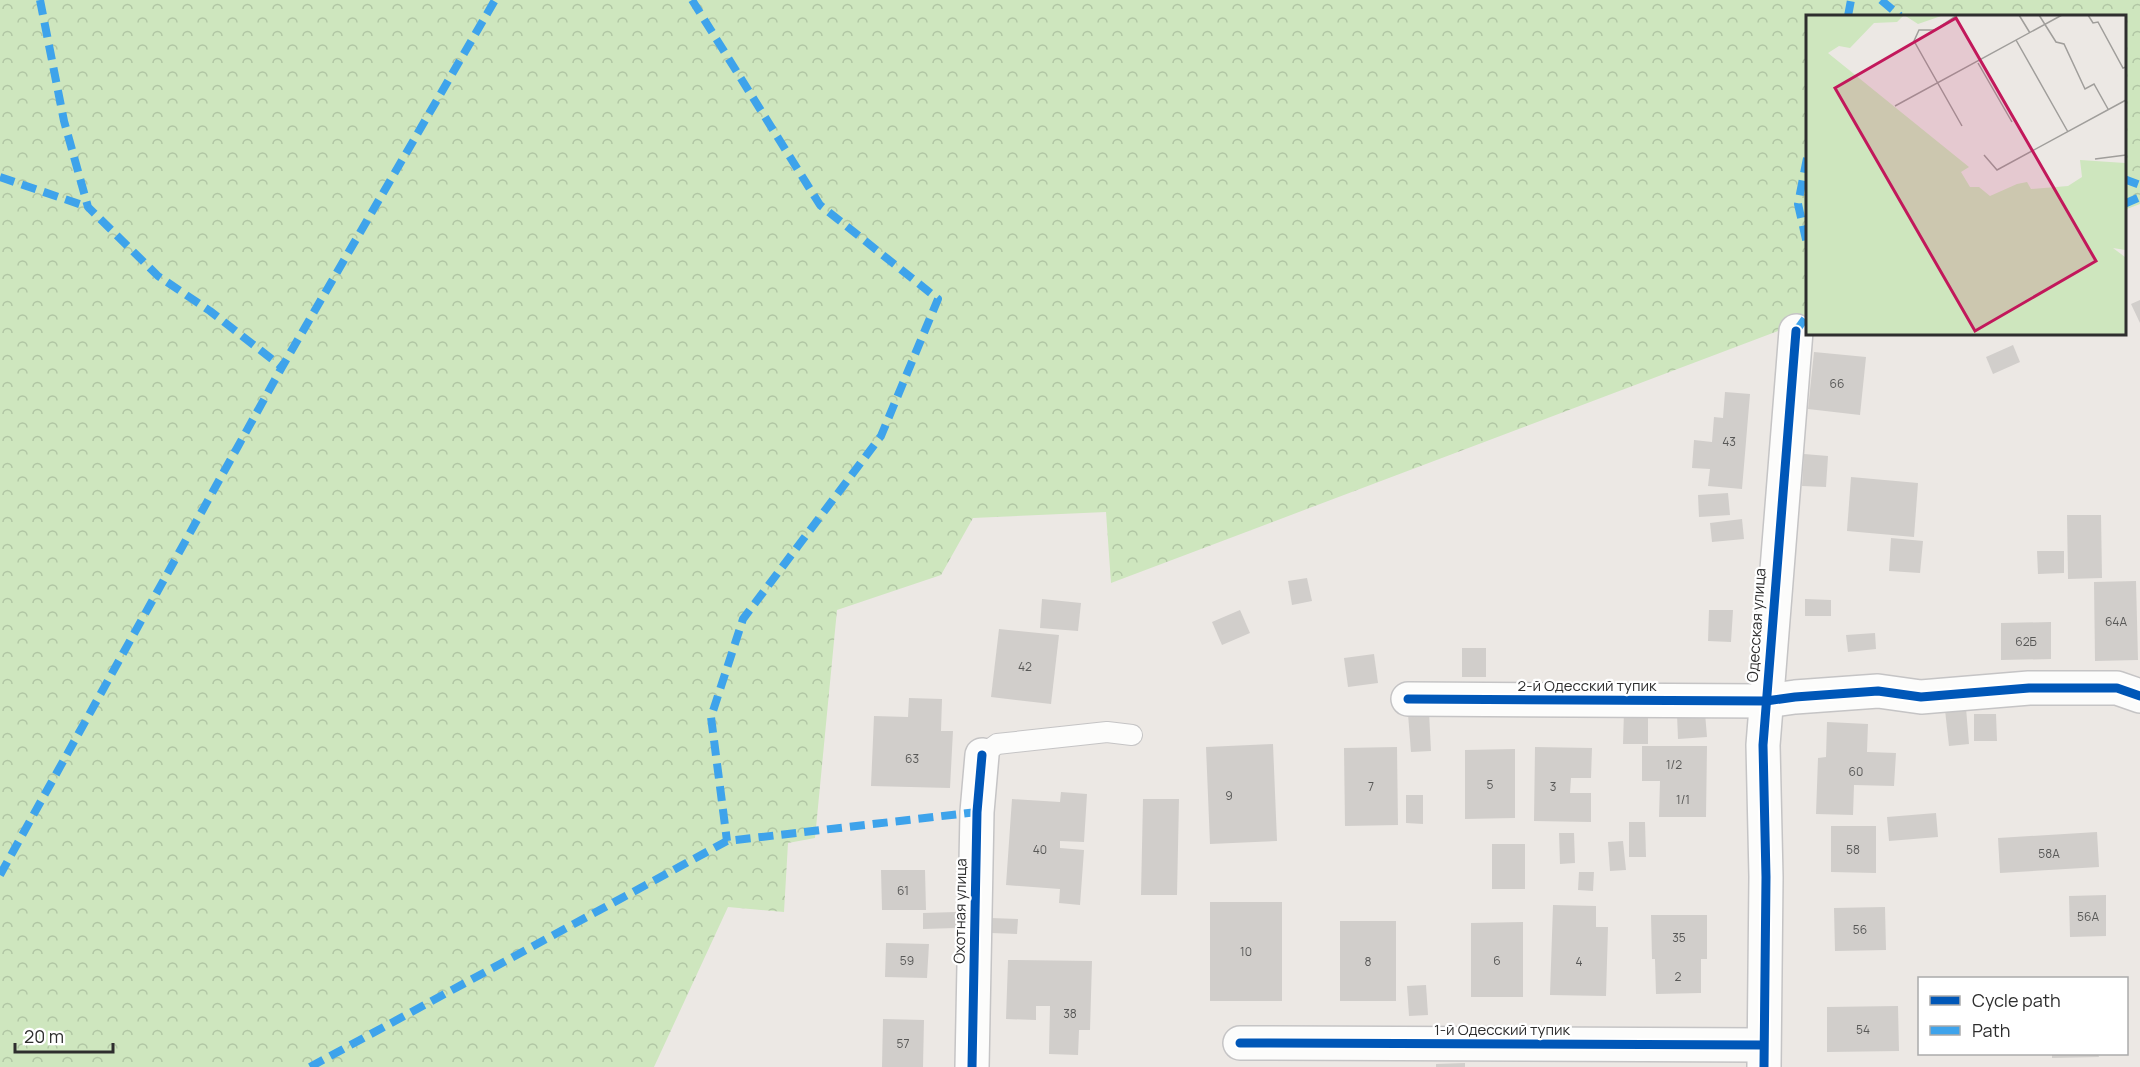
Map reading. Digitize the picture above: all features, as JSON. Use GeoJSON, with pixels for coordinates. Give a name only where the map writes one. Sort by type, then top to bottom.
{"type":"FeatureCollection","features":[{"type":"Feature","properties":{"kind":"street","name":"Одесская улица"},"geometry":{"type":"LineString","coordinates":[[1764,1056],[1766,877],[1763,745],[1796,331]]}},
{"type":"Feature","properties":{"kind":"street","name":"2-й Одесский тупик"},"geometry":{"type":"LineString","coordinates":[[1408,699],[1766,701],[1878,691],[1922,697],[2029,688],[2116,688],[2140,696]]}},
{"type":"Feature","properties":{"kind":"street","name":"Охотная улица"},"geometry":{"type":"LineString","coordinates":[[972,1067],[977,812],[982,755]]}},
{"type":"Feature","properties":{"kind":"street","name":"1-й Одесский тупик"},"geometry":{"type":"LineString","coordinates":[[1240,1043],[1764,1056]]}},
{"type":"Feature","properties":{"kind":"lane"},"geometry":{"type":"LineString","coordinates":[[982,755],[997,744],[1107,732],[1132,735]]}},
{"type":"Feature","properties":{"kind":"green space"},"geometry":{"type":"Polygon","coordinates":[[[0,0],[2140,0],[2140,204],[2125,210],[2125,15],[1806,15],[1806,320],[1111,583],[1106,512],[973,518],[941,575],[837,610],[815,838],[788,843],[784,912],[728,907],[654,1067],[0,1067],[0,0]]]}},
{"type":"Feature","properties":{"kind":"building"},"geometry":{"type":"Polygon","coordinates":[[[2140,300],[2140,323],[2131,304],[2140,300]]]}},
{"type":"Feature","properties":{"kind":"building"},"geometry":{"type":"Polygon","coordinates":[[[2013,345],[2020,362],[1993,374],[1986,357],[2013,345]]]}},
{"type":"Feature","properties":{"kind":"building"},"geometry":{"type":"Polygon","coordinates":[[[1814,352],[1866,357],[1860,415],[1808,409],[1814,352]]]}},
{"type":"Feature","properties":{"kind":"building"},"geometry":{"type":"Polygon","coordinates":[[[1725,392],[1750,394],[1742,489],[1708,486],[1710,469],[1692,468],[1694,440],[1712,442],[1714,417],[1723,418],[1725,392]]]}},
{"type":"Feature","properties":{"kind":"building"},"geometry":{"type":"Polygon","coordinates":[[[1804,454],[1828,456],[1826,487],[1802,486],[1804,454]]]}},
{"type":"Feature","properties":{"kind":"building"},"geometry":{"type":"Polygon","coordinates":[[[1851,477],[1918,483],[1914,537],[1847,531],[1851,477]]]}},
{"type":"Feature","properties":{"kind":"building"},"geometry":{"type":"Polygon","coordinates":[[[1728,493],[1730,515],[1699,517],[1698,495],[1728,493]]]}},
{"type":"Feature","properties":{"kind":"building"},"geometry":{"type":"Polygon","coordinates":[[[2067,515],[2101,515],[2102,578],[2068,579],[2067,515]]]}},
{"type":"Feature","properties":{"kind":"building"},"geometry":{"type":"Polygon","coordinates":[[[1742,519],[1744,539],[1712,542],[1710,523],[1742,519]]]}},
{"type":"Feature","properties":{"kind":"building"},"geometry":{"type":"Polygon","coordinates":[[[1891,538],[1923,541],[1920,573],[1889,571],[1891,538]]]}},
{"type":"Feature","properties":{"kind":"building"},"geometry":{"type":"Polygon","coordinates":[[[2037,551],[2064,551],[2064,573],[2038,574],[2037,551]]]}},
{"type":"Feature","properties":{"kind":"building"},"geometry":{"type":"Polygon","coordinates":[[[1307,578],[1312,601],[1292,605],[1288,581],[1307,578]]]}},
{"type":"Feature","properties":{"kind":"building"},"geometry":{"type":"Polygon","coordinates":[[[2136,581],[2138,660],[2095,661],[2094,582],[2136,581]]]}},
{"type":"Feature","properties":{"kind":"building"},"geometry":{"type":"Polygon","coordinates":[[[1042,599],[1081,603],[1078,631],[1040,628],[1042,599]]]}},
{"type":"Feature","properties":{"kind":"building"},"geometry":{"type":"Polygon","coordinates":[[[1805,599],[1831,600],[1831,616],[1805,616],[1805,599]]]}},
{"type":"Feature","properties":{"kind":"building"},"geometry":{"type":"Polygon","coordinates":[[[1240,610],[1250,633],[1222,645],[1212,622],[1240,610]]]}},
{"type":"Feature","properties":{"kind":"building"},"geometry":{"type":"Polygon","coordinates":[[[1709,610],[1733,610],[1731,642],[1708,641],[1709,610]]]}},
{"type":"Feature","properties":{"kind":"building"},"geometry":{"type":"Polygon","coordinates":[[[2051,622],[2051,659],[2001,660],[2001,623],[2051,622]]]}},
{"type":"Feature","properties":{"kind":"building"},"geometry":{"type":"Polygon","coordinates":[[[999,629],[1059,635],[1051,704],[991,697],[999,629]]]}},
{"type":"Feature","properties":{"kind":"building"},"geometry":{"type":"Polygon","coordinates":[[[1875,633],[1876,649],[1848,652],[1846,635],[1875,633]]]}},
{"type":"Feature","properties":{"kind":"building"},"geometry":{"type":"Polygon","coordinates":[[[1462,648],[1486,648],[1486,677],[1462,677],[1462,648]]]}},
{"type":"Feature","properties":{"kind":"building"},"geometry":{"type":"Polygon","coordinates":[[[1374,654],[1378,683],[1348,687],[1344,658],[1374,654]]]}},
{"type":"Feature","properties":{"kind":"building"},"geometry":{"type":"Polygon","coordinates":[[[909,698],[942,699],[941,731],[953,731],[950,788],[871,786],[874,716],[908,717],[909,698]]]}},
{"type":"Feature","properties":{"kind":"building"},"geometry":{"type":"Polygon","coordinates":[[[1966,708],[1969,744],[1949,746],[1945,710],[1966,708]]]}},
{"type":"Feature","properties":{"kind":"building"},"geometry":{"type":"Polygon","coordinates":[[[1624,711],[1648,711],[1648,744],[1623,744],[1624,711]]]}},
{"type":"Feature","properties":{"kind":"building"},"geometry":{"type":"Polygon","coordinates":[[[1429,712],[1431,751],[1411,752],[1408,714],[1429,712]]]}},
{"type":"Feature","properties":{"kind":"building"},"geometry":{"type":"Polygon","coordinates":[[[1705,713],[1707,737],[1678,739],[1677,714],[1705,713]]]}},
{"type":"Feature","properties":{"kind":"building"},"geometry":{"type":"Polygon","coordinates":[[[1974,714],[1996,714],[1997,741],[1974,741],[1974,714]]]}},
{"type":"Feature","properties":{"kind":"building"},"geometry":{"type":"Polygon","coordinates":[[[1827,722],[1868,724],[1867,752],[1896,753],[1894,786],[1854,785],[1853,815],[1816,814],[1818,758],[1826,757],[1827,722]]]}},
{"type":"Feature","properties":{"kind":"building"},"geometry":{"type":"Polygon","coordinates":[[[1273,744],[1277,841],[1210,844],[1206,747],[1273,744]]]}},
{"type":"Feature","properties":{"kind":"building"},"geometry":{"type":"Polygon","coordinates":[[[1642,746],[1707,746],[1706,817],[1659,817],[1660,781],[1642,781],[1642,746]]]}},
{"type":"Feature","properties":{"kind":"building"},"geometry":{"type":"Polygon","coordinates":[[[1397,747],[1398,825],[1345,826],[1344,748],[1397,747]]]}},
{"type":"Feature","properties":{"kind":"building"},"geometry":{"type":"Polygon","coordinates":[[[1535,747],[1592,748],[1591,778],[1571,778],[1570,793],[1591,793],[1591,822],[1534,821],[1535,747]]]}},
{"type":"Feature","properties":{"kind":"building"},"geometry":{"type":"Polygon","coordinates":[[[1515,749],[1515,818],[1465,819],[1465,750],[1515,749]]]}},
{"type":"Feature","properties":{"kind":"building"},"geometry":{"type":"Polygon","coordinates":[[[1061,792],[1087,794],[1084,842],[1060,841],[1060,848],[1084,850],[1080,905],[1059,903],[1060,889],[1006,885],[1012,799],[1060,802],[1061,792]]]}},
{"type":"Feature","properties":{"kind":"building"},"geometry":{"type":"Polygon","coordinates":[[[1406,795],[1423,795],[1423,824],[1406,823],[1406,795]]]}},
{"type":"Feature","properties":{"kind":"building"},"geometry":{"type":"Polygon","coordinates":[[[1143,799],[1179,799],[1177,895],[1141,895],[1143,799]]]}},
{"type":"Feature","properties":{"kind":"building"},"geometry":{"type":"Polygon","coordinates":[[[1936,813],[1938,837],[1889,841],[1887,817],[1936,813]]]}},
{"type":"Feature","properties":{"kind":"building"},"geometry":{"type":"Polygon","coordinates":[[[1629,822],[1645,822],[1646,857],[1629,857],[1629,822]]]}},
{"type":"Feature","properties":{"kind":"building"},"geometry":{"type":"Polygon","coordinates":[[[1831,826],[1876,826],[1876,873],[1831,872],[1831,826]]]}},
{"type":"Feature","properties":{"kind":"building"},"geometry":{"type":"Polygon","coordinates":[[[2097,832],[2099,867],[2000,873],[1998,838],[2097,832]]]}},
{"type":"Feature","properties":{"kind":"building"},"geometry":{"type":"Polygon","coordinates":[[[1559,833],[1574,833],[1575,863],[1560,864],[1559,833]]]}},
{"type":"Feature","properties":{"kind":"building"},"geometry":{"type":"Polygon","coordinates":[[[1623,841],[1626,870],[1610,871],[1608,842],[1623,841]]]}},
{"type":"Feature","properties":{"kind":"building"},"geometry":{"type":"Polygon","coordinates":[[[1492,844],[1525,844],[1525,889],[1492,889],[1492,844]]]}},
{"type":"Feature","properties":{"kind":"building"},"geometry":{"type":"Polygon","coordinates":[[[881,870],[925,870],[926,910],[882,910],[881,870]]]}},
{"type":"Feature","properties":{"kind":"building"},"geometry":{"type":"Polygon","coordinates":[[[1579,872],[1594,872],[1593,891],[1578,890],[1579,872]]]}},
{"type":"Feature","properties":{"kind":"building"},"geometry":{"type":"Polygon","coordinates":[[[2106,895],[2106,936],[2070,937],[2069,896],[2106,895]]]}},
{"type":"Feature","properties":{"kind":"building"},"geometry":{"type":"Polygon","coordinates":[[[1210,902],[1282,902],[1282,1001],[1210,1001],[1210,902]]]}},
{"type":"Feature","properties":{"kind":"building"},"geometry":{"type":"Polygon","coordinates":[[[1553,905],[1596,906],[1596,927],[1608,927],[1606,996],[1550,995],[1553,905]]]}},
{"type":"Feature","properties":{"kind":"building"},"geometry":{"type":"Polygon","coordinates":[[[1885,907],[1886,950],[1835,951],[1834,908],[1885,907]]]}},
{"type":"Feature","properties":{"kind":"building"},"geometry":{"type":"Polygon","coordinates":[[[956,912],[956,928],[923,929],[923,913],[956,912]]]}},
{"type":"Feature","properties":{"kind":"building"},"geometry":{"type":"Polygon","coordinates":[[[1651,915],[1707,915],[1707,959],[1701,959],[1701,993],[1656,994],[1651,915]]]}},
{"type":"Feature","properties":{"kind":"building"},"geometry":{"type":"Polygon","coordinates":[[[991,918],[1018,919],[1017,934],[991,933],[991,918]]]}},
{"type":"Feature","properties":{"kind":"building"},"geometry":{"type":"Polygon","coordinates":[[[1340,921],[1396,921],[1396,1001],[1340,1001],[1340,921]]]}},
{"type":"Feature","properties":{"kind":"building"},"geometry":{"type":"Polygon","coordinates":[[[1523,922],[1523,997],[1471,997],[1471,923],[1523,922]]]}},
{"type":"Feature","properties":{"kind":"building"},"geometry":{"type":"Polygon","coordinates":[[[886,943],[929,944],[927,978],[885,977],[886,943]]]}},
{"type":"Feature","properties":{"kind":"building"},"geometry":{"type":"Polygon","coordinates":[[[1008,960],[1092,961],[1090,1030],[1079,1030],[1078,1055],[1049,1054],[1050,1006],[1036,1006],[1036,1020],[1006,1019],[1008,960]]]}},
{"type":"Feature","properties":{"kind":"building"},"geometry":{"type":"Polygon","coordinates":[[[1426,985],[1428,1015],[1409,1016],[1407,986],[1426,985]]]}},
{"type":"Feature","properties":{"kind":"building"},"geometry":{"type":"Polygon","coordinates":[[[1898,1006],[1899,1051],[1827,1052],[1827,1007],[1898,1006]]]}},
{"type":"Feature","properties":{"kind":"building"},"geometry":{"type":"Polygon","coordinates":[[[883,1019],[924,1020],[923,1067],[882,1067],[883,1019]]]}},
{"type":"Feature","properties":{"kind":"building"},"geometry":{"type":"Polygon","coordinates":[[[2052,1055],[2098,1055],[2099,1057],[2052,1058],[2052,1055]]]}},
{"type":"Feature","properties":{"kind":"building"},"geometry":{"type":"Polygon","coordinates":[[[1465,1063],[1465,1067],[1436,1067],[1436,1064],[1465,1063]]]}},
{"type":"Feature","properties":{"kind":"marked path"},"geometry":{"type":"LineString","coordinates":[[40,0],[64,121],[88,207],[158,276],[210,311],[282,367]]}},
{"type":"Feature","properties":{"kind":"marked path"},"geometry":{"type":"LineString","coordinates":[[0,875],[282,367],[495,0]]}},
{"type":"Feature","properties":{"kind":"marked path"},"geometry":{"type":"LineString","coordinates":[[692,0],[820,205],[938,299],[881,436],[743,619],[711,717],[727,841]]}},
{"type":"Feature","properties":{"kind":"marked path"},"geometry":{"type":"LineString","coordinates":[[1848,15],[1851,0]]}},
{"type":"Feature","properties":{"kind":"marked path"},"geometry":{"type":"LineString","coordinates":[[1881,0],[1899,15]]}},
{"type":"Feature","properties":{"kind":"marked path"},"geometry":{"type":"LineString","coordinates":[[1806,163],[1798,204],[1806,240]]}},
{"type":"Feature","properties":{"kind":"marked path"},"geometry":{"type":"LineString","coordinates":[[0,177],[88,207]]}},
{"type":"Feature","properties":{"kind":"marked path"},"geometry":{"type":"LineString","coordinates":[[2125,179],[2140,185]]}},
{"type":"Feature","properties":{"kind":"marked path"},"geometry":{"type":"LineString","coordinates":[[2125,204],[2140,197]]}},
{"type":"Feature","properties":{"kind":"marked path"},"geometry":{"type":"LineString","coordinates":[[1796,331],[1806,317]]}},
{"type":"Feature","properties":{"kind":"marked path"},"geometry":{"type":"LineString","coordinates":[[310,1067],[727,841],[977,812]]}},
{"type":"Feature","properties":{"kind":"cycle path"},"geometry":{"type":"LineString","coordinates":[[1764,1067],[1766,877],[1763,745],[1796,331]]}},
{"type":"Feature","properties":{"kind":"cycle path"},"geometry":{"type":"LineString","coordinates":[[1408,699],[1766,701],[1878,691],[1921,697],[2029,688],[2117,688],[2140,696]]}},
{"type":"Feature","properties":{"kind":"cycle path"},"geometry":{"type":"LineString","coordinates":[[972,1067],[977,812],[982,755]]}},
{"type":"Feature","properties":{"kind":"cycle path"},"geometry":{"type":"LineString","coordinates":[[1240,1043],[1763,1045]]}}]}
